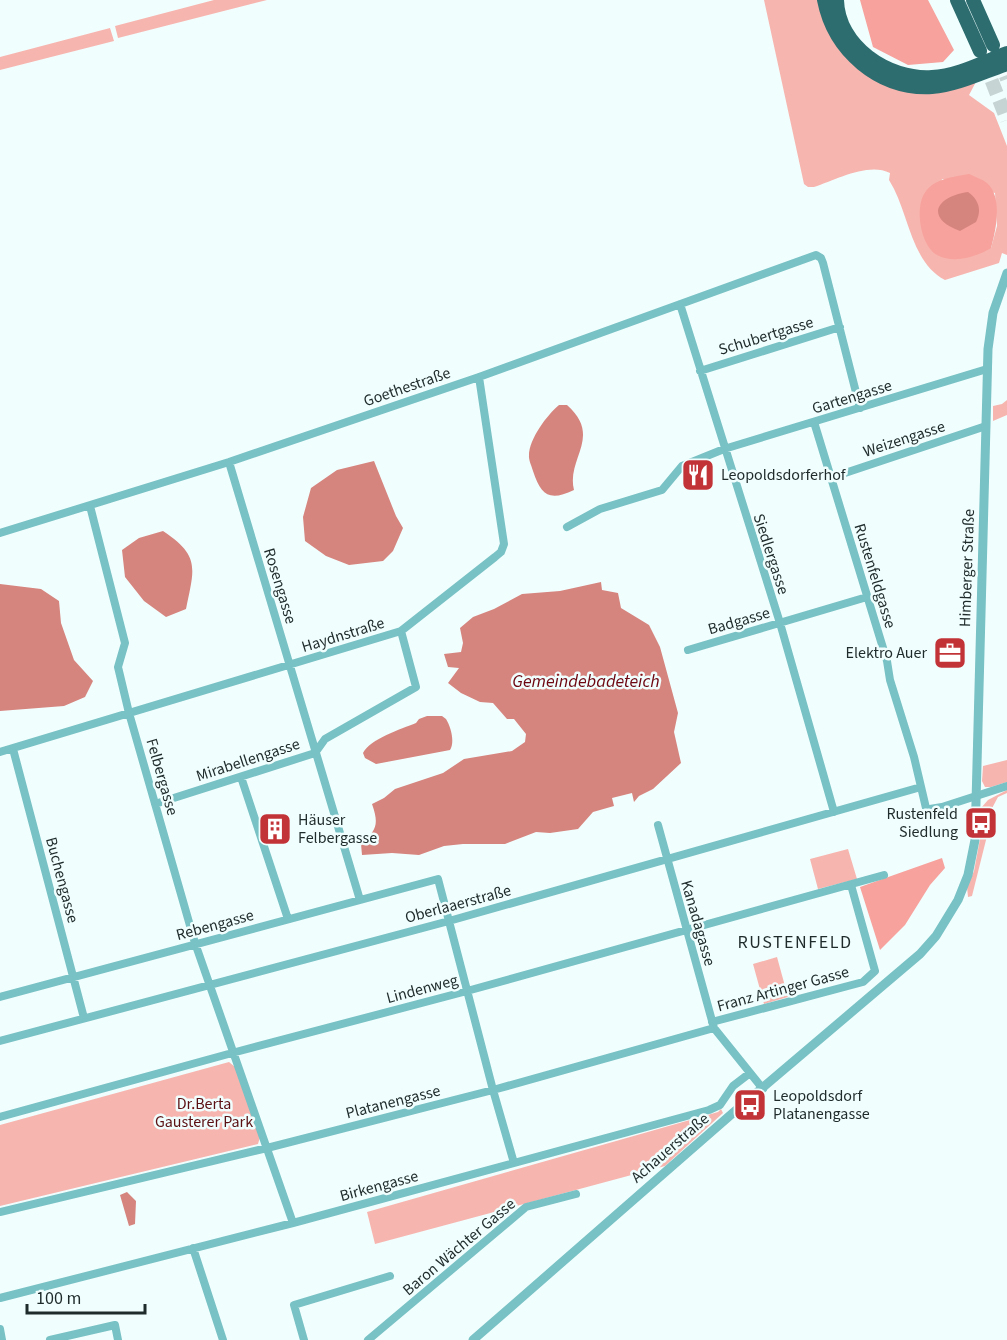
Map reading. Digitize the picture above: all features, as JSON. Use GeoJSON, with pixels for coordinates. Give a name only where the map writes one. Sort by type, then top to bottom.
{"type":"FeatureCollection","features":[{"type":"Feature","properties":{"kind":"highway"},"geometry":{"type":"LineString","coordinates":[[825,0],[827,13],[835,33],[849,53],[869,70],[891,81],[934,87],[1007,64]]}},
{"type":"Feature","properties":{"kind":"highway"},"geometry":{"type":"LineString","coordinates":[[837,0],[837,10],[844,28],[856,47],[874,62],[895,72],[915,77],[933,77],[952,73],[1007,53]]}},
{"type":"Feature","properties":{"kind":"highway"},"geometry":{"type":"LineString","coordinates":[[957,0],[980,51]]}},
{"type":"Feature","properties":{"kind":"highway"},"geometry":{"type":"LineString","coordinates":[[973,0],[990,39],[987,10],[983,0]]}},
{"type":"Feature","properties":{"kind":"street","name":"Goethestraße"},"geometry":{"type":"LineString","coordinates":[[0,532],[229,462],[479,377],[811,256],[819,255],[823,263],[840,327]]}},
{"type":"Feature","properties":{"kind":"street","name":"Himberger Straße"},"geometry":{"type":"LineString","coordinates":[[958,900],[968,875],[974,849],[988,349],[993,313],[1007,273]]}},
{"type":"Feature","properties":{"kind":"street","name":"Siedlergasse"},"geometry":{"type":"LineString","coordinates":[[680,304],[780,623],[834,812]]}},
{"type":"Feature","properties":{"kind":"street","name":"Schubertgasse"},"geometry":{"type":"LineString","coordinates":[[700,371],[840,327]]}},
{"type":"Feature","properties":{"kind":"street"},"geometry":{"type":"LineString","coordinates":[[840,327],[860,408]]}},
{"type":"Feature","properties":{"kind":"street","name":"Gartengasse"},"geometry":{"type":"LineString","coordinates":[[567,527],[600,509],[662,490],[682,466],[724,449],[987,369]]}},
{"type":"Feature","properties":{"kind":"street","name":"Haydnstraße"},"geometry":{"type":"LineString","coordinates":[[0,752],[401,631],[501,552],[504,544],[479,377]]}},
{"type":"Feature","properties":{"kind":"street","name":"Rustenfeldgasse"},"geometry":{"type":"LineString","coordinates":[[814,422],[914,757],[926,808],[933,809],[976,796]]}},
{"type":"Feature","properties":{"kind":"street","name":"Weizengasse"},"geometry":{"type":"LineString","coordinates":[[830,478],[986,426]]}},
{"type":"Feature","properties":{"kind":"street","name":"Rosengasse"},"geometry":{"type":"LineString","coordinates":[[229,462],[360,900]]}},
{"type":"Feature","properties":{"kind":"street","name":"Felbergasse"},"geometry":{"type":"LineString","coordinates":[[90,506],[125,643],[118,667],[129,713],[195,943],[293,1223]]}},
{"type":"Feature","properties":{"kind":"street","name":"Badgasse"},"geometry":{"type":"LineString","coordinates":[[688,650],[867,597]]}},
{"type":"Feature","properties":{"kind":"street","name":"Mirabellengasse"},"geometry":{"type":"LineString","coordinates":[[155,804],[315,753],[325,739],[416,687],[401,631]]}},
{"type":"Feature","properties":{"kind":"street","name":"Buchengasse"},"geometry":{"type":"LineString","coordinates":[[14,749],[84,1018]]}},
{"type":"Feature","properties":{"kind":"street"},"geometry":{"type":"LineString","coordinates":[[241,777],[288,919]]}},
{"type":"Feature","properties":{"kind":"street"},"geometry":{"type":"LineString","coordinates":[[976,796],[1007,786]]}},
{"type":"Feature","properties":{"kind":"street","name":"Oberlaaerstraße"},"geometry":{"type":"LineString","coordinates":[[0,1041],[449,921],[921,787]]}},
{"type":"Feature","properties":{"kind":"street","name":"Kanadagasse"},"geometry":{"type":"LineString","coordinates":[[658,825],[713,1025]]}},
{"type":"Feature","properties":{"kind":"street","name":"Lindenweg"},"geometry":{"type":"LineString","coordinates":[[0,1117],[884,875]]}},
{"type":"Feature","properties":{"kind":"street","name":"Rebengasse"},"geometry":{"type":"LineString","coordinates":[[0,997],[438,879],[449,921]]}},
{"type":"Feature","properties":{"kind":"street","name":"Franz Artinger Gasse"},"geometry":{"type":"LineString","coordinates":[[713,1025],[863,982],[875,971],[851,885]]}},
{"type":"Feature","properties":{"kind":"street","name":"Achauerstraße"},"geometry":{"type":"LineString","coordinates":[[473,1340],[734,1112],[920,954],[936,936],[958,900]]}},
{"type":"Feature","properties":{"kind":"street"},"geometry":{"type":"LineString","coordinates":[[449,921],[514,1163]]}},
{"type":"Feature","properties":{"kind":"street"},"geometry":{"type":"LineString","coordinates":[[713,1025],[763,1089]]}},
{"type":"Feature","properties":{"kind":"street","name":"Platanengasse"},"geometry":{"type":"LineString","coordinates":[[0,1212],[267,1148],[493,1090],[713,1025]]}},
{"type":"Feature","properties":{"kind":"street","name":"Birkengasse"},"geometry":{"type":"LineString","coordinates":[[0,1298],[293,1223],[709,1110],[720,1105],[734,1086],[750,1073]]}},
{"type":"Feature","properties":{"kind":"street","name":"Baron Wächter Gasse"},"geometry":{"type":"LineString","coordinates":[[368,1340],[526,1207],[576,1194]]}},
{"type":"Feature","properties":{"kind":"street"},"geometry":{"type":"LineString","coordinates":[[193,1248],[223,1340]]}},
{"type":"Feature","properties":{"kind":"street"},"geometry":{"type":"LineString","coordinates":[[304,1340],[294,1305],[390,1276]]}},
{"type":"Feature","properties":{"kind":"street"},"geometry":{"type":"LineString","coordinates":[[50,1340],[115,1325],[118,1340]]}},
{"type":"Feature","properties":{"kind":"street"},"geometry":{"type":"LineString","coordinates":[[0,1329],[2,1340]]}},
{"type":"Feature","properties":{"kind":"green space"},"geometry":{"type":"Polygon","coordinates":[[[214,0],[267,0],[118,38],[115,26],[214,0]]]}},
{"type":"Feature","properties":{"kind":"green space"},"geometry":{"type":"Polygon","coordinates":[[[764,0],[820,0],[856,65],[977,80],[969,95],[994,113],[1007,146],[1007,255],[1002,253],[999,263],[945,280],[933,272],[917,249],[896,192],[889,180],[890,173],[881,170],[862,171],[814,187],[804,184],[764,0]],[[942,179],[927,242],[991,248],[997,226],[995,193],[942,179]]]}},
{"type":"Feature","properties":{"kind":"green space"},"geometry":{"type":"Polygon","coordinates":[[[110,28],[114,41],[0,70],[0,57],[110,28]]]}},
{"type":"Feature","properties":{"kind":"green space"},"geometry":{"type":"Polygon","coordinates":[[[1007,400],[1007,415],[993,421],[993,406],[1007,400]]]}},
{"type":"Feature","properties":{"kind":"green space"},"geometry":{"type":"Polygon","coordinates":[[[1007,760],[1007,782],[985,787],[982,781],[983,766],[1007,760]]]}},
{"type":"Feature","properties":{"kind":"green space"},"geometry":{"type":"Polygon","coordinates":[[[1007,790],[1007,793],[998,797],[989,814],[987,836],[972,896],[968,897],[967,887],[974,871],[982,838],[984,810],[981,808],[988,800],[1007,790]]]}},
{"type":"Feature","properties":{"kind":"green space"},"geometry":{"type":"Polygon","coordinates":[[[848,849],[857,879],[818,889],[810,859],[848,849]]]}},
{"type":"Feature","properties":{"kind":"green space"},"geometry":{"type":"Polygon","coordinates":[[[777,957],[788,997],[764,1004],[753,964],[777,957]]]}},
{"type":"Feature","properties":{"kind":"green space","name":"Dr.Berta Gausterer Park"},"geometry":{"type":"Polygon","coordinates":[[[229,1062],[235,1067],[260,1137],[258,1144],[0,1206],[0,1125],[229,1062]]]}},
{"type":"Feature","properties":{"kind":"green space"},"geometry":{"type":"Polygon","coordinates":[[[721,1109],[723,1113],[665,1166],[375,1244],[367,1212],[718,1112],[721,1109]]]}},
{"type":"Feature","properties":{"kind":"shaded area"},"geometry":{"type":"Polygon","coordinates":[[[860,0],[928,0],[954,50],[943,62],[908,65],[873,47],[860,0]]]}},
{"type":"Feature","properties":{"kind":"shaded area"},"geometry":{"type":"Polygon","coordinates":[[[969,174],[987,183],[995,197],[997,214],[991,248],[965,258],[944,258],[931,250],[926,243],[920,215],[922,198],[935,183],[969,174]]]}},
{"type":"Feature","properties":{"kind":"shaded area"},"geometry":{"type":"Polygon","coordinates":[[[942,858],[945,868],[930,885],[905,925],[880,950],[860,887],[942,858]]]}},
{"type":"Feature","properties":{"kind":"water"},"geometry":{"type":"Polygon","coordinates":[[[968,192],[975,198],[979,213],[976,222],[960,231],[942,220],[938,214],[938,208],[948,198],[968,192]]]}},
{"type":"Feature","properties":{"kind":"water"},"geometry":{"type":"Polygon","coordinates":[[[559,405],[567,405],[577,417],[582,427],[583,438],[573,478],[574,490],[552,496],[539,486],[529,457],[535,436],[544,421],[559,405]]]}},
{"type":"Feature","properties":{"kind":"water"},"geometry":{"type":"Polygon","coordinates":[[[374,461],[403,528],[393,551],[383,561],[349,565],[326,556],[305,541],[303,517],[311,488],[337,470],[374,461]]]}},
{"type":"Feature","properties":{"kind":"water"},"geometry":{"type":"Polygon","coordinates":[[[163,531],[184,548],[192,564],[186,609],[166,617],[144,601],[125,577],[122,550],[139,538],[163,531]]]}},
{"type":"Feature","properties":{"kind":"water","name":"Gemeindebadeteich"},"geometry":{"type":"Polygon","coordinates":[[[601,582],[602,590],[618,593],[621,608],[649,625],[660,647],[678,713],[674,732],[681,763],[653,789],[639,796],[634,802],[632,793],[612,798],[614,806],[593,812],[578,829],[550,833],[536,832],[505,844],[444,846],[419,855],[392,853],[362,855],[361,844],[370,835],[376,822],[372,804],[395,789],[443,773],[464,759],[512,751],[525,742],[526,734],[514,719],[507,719],[493,703],[480,702],[461,693],[448,683],[459,668],[448,667],[444,654],[461,652],[463,643],[460,628],[473,617],[522,594],[560,591],[601,582]]]}},
{"type":"Feature","properties":{"kind":"water"},"geometry":{"type":"Polygon","coordinates":[[[0,584],[41,589],[59,601],[61,623],[74,660],[93,681],[85,697],[64,706],[0,711],[0,584]]]}},
{"type":"Feature","properties":{"kind":"water"},"geometry":{"type":"Polygon","coordinates":[[[427,716],[442,716],[446,719],[452,734],[450,750],[376,764],[365,758],[363,753],[372,743],[427,716]]]}},
{"type":"Feature","properties":{"kind":"water"},"geometry":{"type":"Polygon","coordinates":[[[127,1192],[136,1201],[135,1224],[129,1226],[120,1195],[127,1192]]]}},
{"type":"Feature","properties":{"kind":"tunnel"},"geometry":{"type":"LineString","coordinates":[[998,56],[1007,79]]}},
{"type":"Feature","properties":{"kind":"tunnel"},"geometry":{"type":"LineString","coordinates":[[984,61],[1007,120]]}},
{"type":"Feature","properties":{"kind":"place","name":"Leopoldsdorferhof"},"geometry":{"type":"Point","coordinates":[698,475]}},
{"type":"Feature","properties":{"kind":"place","name":"Elektro Auer"},"geometry":{"type":"Point","coordinates":[950,653]}},
{"type":"Feature","properties":{"kind":"place","name":"Rustenfeld Siedlung"},"geometry":{"type":"Point","coordinates":[981,823]}},
{"type":"Feature","properties":{"kind":"place","name":"Häuser Felbergasse"},"geometry":{"type":"Point","coordinates":[275,829]}},
{"type":"Feature","properties":{"kind":"place","name":"Leopoldsdorf Platanengasse"},"geometry":{"type":"Point","coordinates":[750,1105]}},
{"type":"Feature","properties":{"kind":"district","name":"RUSTENFELD"},"geometry":{"type":"Point","coordinates":[795,942]}}]}
